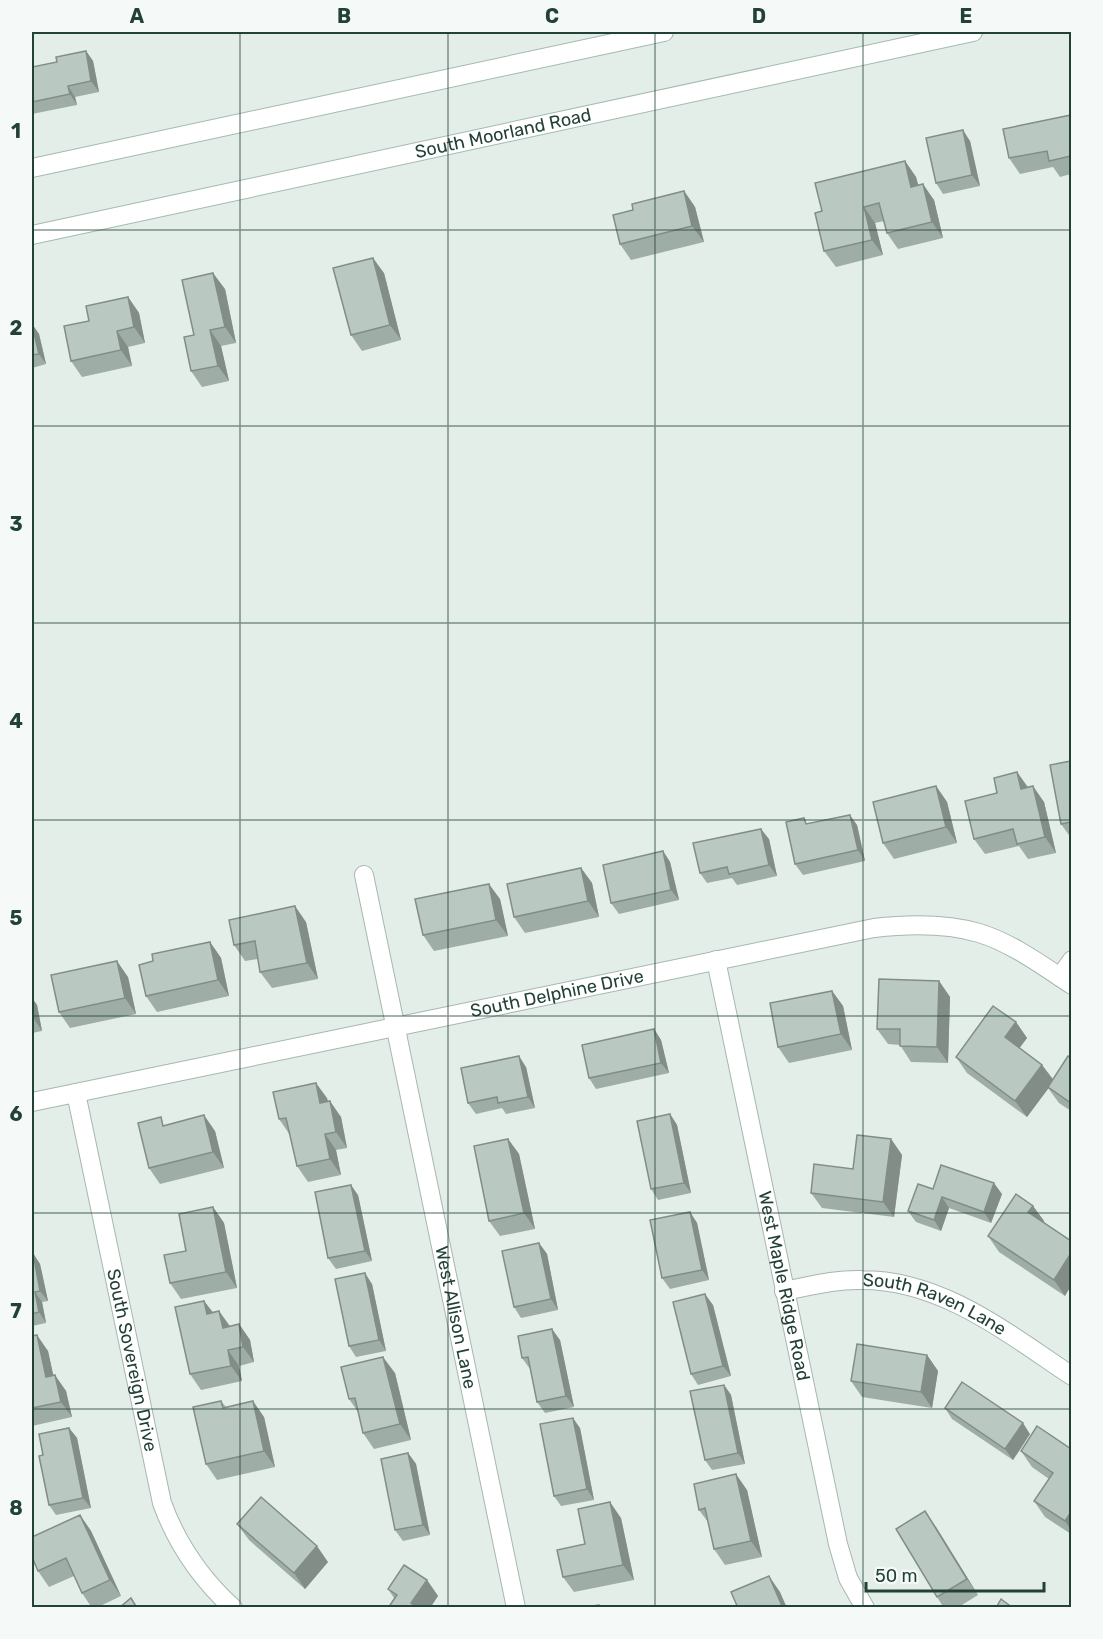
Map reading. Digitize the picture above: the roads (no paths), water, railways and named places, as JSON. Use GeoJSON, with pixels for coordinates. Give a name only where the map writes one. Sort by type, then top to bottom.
{"type":"FeatureCollection","features":[{"type":"Feature","properties":{"kind":"street"},"geometry":{"type":"LineString","coordinates":[[32,168],[664,32]]}},
{"type":"Feature","properties":{"kind":"street","name":"South Moorland Road"},"geometry":{"type":"LineString","coordinates":[[32,235],[923,37],[973,32]]}},
{"type":"Feature","properties":{"kind":"street","name":"West Allison Lane"},"geometry":{"type":"LineString","coordinates":[[364,875],[516,1608]]}},
{"type":"Feature","properties":{"kind":"street","name":"South Delphine Drive"},"geometry":{"type":"LineString","coordinates":[[32,1102],[874,927],[911,924],[980,933],[1011,947],[1066,981]]}},
{"type":"Feature","properties":{"kind":"street","name":"West Maple Ridge Road"},"geometry":{"type":"LineString","coordinates":[[717,960],[838,1544],[848,1578],[865,1608]]}},
{"type":"Feature","properties":{"kind":"street"},"geometry":{"type":"LineString","coordinates":[[1066,981],[1071,960]]}},
{"type":"Feature","properties":{"kind":"street","name":"South Sovereign Drive"},"geometry":{"type":"LineString","coordinates":[[76,1093],[162,1503],[170,1526],[195,1567],[233,1608]]}},
{"type":"Feature","properties":{"kind":"street","name":"South Raven Lane"},"geometry":{"type":"LineString","coordinates":[[784,1291],[838,1281],[862,1280],[893,1282],[931,1291],[962,1305],[1071,1376]]}}]}
